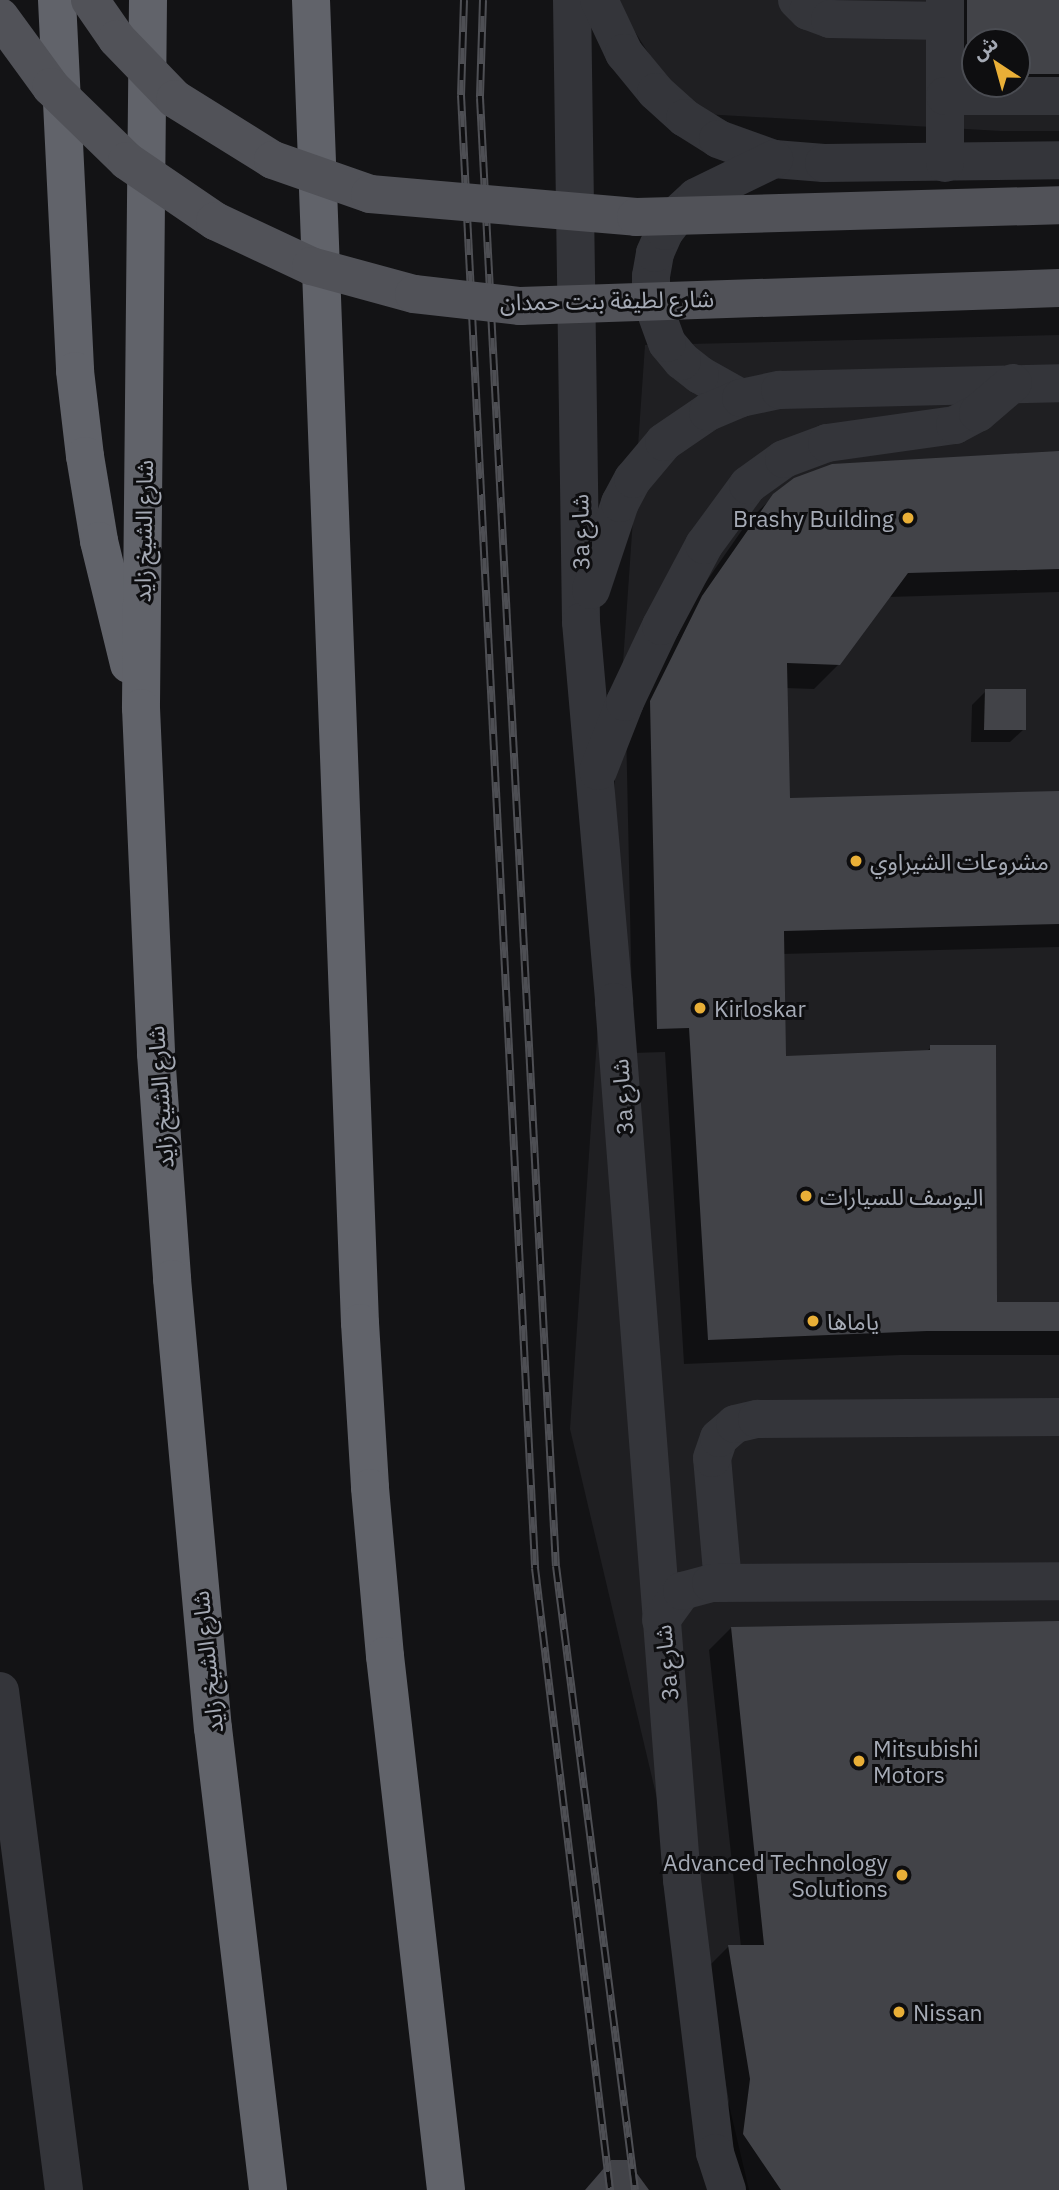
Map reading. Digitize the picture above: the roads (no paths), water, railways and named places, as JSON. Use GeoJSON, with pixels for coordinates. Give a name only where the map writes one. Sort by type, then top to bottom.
{"type":"FeatureCollection","features":[{"type":"Feature","properties":{"kind":"highway"},"geometry":{"type":"LineString","coordinates":[[57,0],[75,371],[83,444],[113,602],[141,708]]}},
{"type":"Feature","properties":{"kind":"highway","name":"شارع الشيخ زايد"},"geometry":{"type":"LineString","coordinates":[[148,0],[141,708],[156,1054],[189,1477],[213,1728],[268,2190]]}},
{"type":"Feature","properties":{"kind":"highway"},"geometry":{"type":"LineString","coordinates":[[311,0],[360,1323],[369,1475],[385,1656],[446,2190]]}},
{"type":"Feature","properties":{"kind":"main road"},"geometry":{"type":"LineString","coordinates":[[90,0],[117,39],[175,99],[273,160],[370,194],[636,217],[1059,205]]}},
{"type":"Feature","properties":{"kind":"main road","name":"شارع لطيفة بنت حمدان"},"geometry":{"type":"LineString","coordinates":[[0,17],[51,87],[127,161],[215,221],[311,266],[414,294],[520,306],[1059,288]]}},
{"type":"Feature","properties":{"kind":"street","name":"3a شارع"},"geometry":{"type":"LineString","coordinates":[[572,0],[581,622],[689,1951],[715,2153],[727,2190]]}},
{"type":"Feature","properties":{"kind":"street"},"geometry":{"type":"LineString","coordinates":[[599,0],[624,53],[656,92],[685,118],[719,139],[774,159],[824,163],[1059,160]]}},
{"type":"Feature","properties":{"kind":"street"},"geometry":{"type":"LineString","coordinates":[[797,0],[808,10],[830,19],[945,11],[945,163]]}},
{"type":"Feature","properties":{"kind":"street"},"geometry":{"type":"LineString","coordinates":[[945,96],[1059,96]]}},
{"type":"Feature","properties":{"kind":"street"},"geometry":{"type":"LineString","coordinates":[[741,398],[682,361],[667,343],[657,322],[651,299],[651,276],[660,242],[679,213],[696,197],[774,159]]}},
{"type":"Feature","properties":{"kind":"street"},"geometry":{"type":"LineString","coordinates":[[595,779],[625,702],[661,626],[704,545],[732,502],[748,485],[784,458],[827,443],[955,425],[978,413],[1013,383]]}},
{"type":"Feature","properties":{"kind":"street"},"geometry":{"type":"LineString","coordinates":[[581,622],[610,528],[633,479],[650,456],[682,428],[708,412],[741,398],[780,390],[1059,383]]}},
{"type":"Feature","properties":{"kind":"street"},"geometry":{"type":"LineString","coordinates":[[723,1583],[714,1448],[726,1430],[746,1420],[1059,1417]]}},
{"type":"Feature","properties":{"kind":"street"},"geometry":{"type":"LineString","coordinates":[[661,1620],[682,1591],[698,1584],[1059,1581]]}},
{"type":"Feature","properties":{"kind":"street"},"geometry":{"type":"LineString","coordinates":[[0,1691],[4,1756],[64,2190]]}},
{"type":"Feature","properties":{"kind":"railway"},"geometry":{"type":"LineString","coordinates":[[464,0],[461,95],[535,1568],[610,2190]]}},
{"type":"Feature","properties":{"kind":"railway"},"geometry":{"type":"LineString","coordinates":[[483,0],[480,98],[556,1566],[635,2190]]}},
{"type":"Feature","properties":{"kind":"place","name":"Brashy Building"},"geometry":{"type":"Point","coordinates":[908,518]}},
{"type":"Feature","properties":{"kind":"place","name":"مشروعات الشيراوي"},"geometry":{"type":"Point","coordinates":[856,861]}},
{"type":"Feature","properties":{"kind":"place","name":"Kirloskar"},"geometry":{"type":"Point","coordinates":[700,1008]}},
{"type":"Feature","properties":{"kind":"place","name":"اليوسف للسيارات"},"geometry":{"type":"Point","coordinates":[806,1196]}},
{"type":"Feature","properties":{"kind":"place","name":"ياماها"},"geometry":{"type":"Point","coordinates":[813,1321]}},
{"type":"Feature","properties":{"kind":"place","name":"Mitsubishi Motors"},"geometry":{"type":"Point","coordinates":[859,1761]}},
{"type":"Feature","properties":{"kind":"place","name":"Advanced Technology Solutions"},"geometry":{"type":"Point","coordinates":[902,1875]}},
{"type":"Feature","properties":{"kind":"place","name":"Nissan"},"geometry":{"type":"Point","coordinates":[899,2012]}}]}
